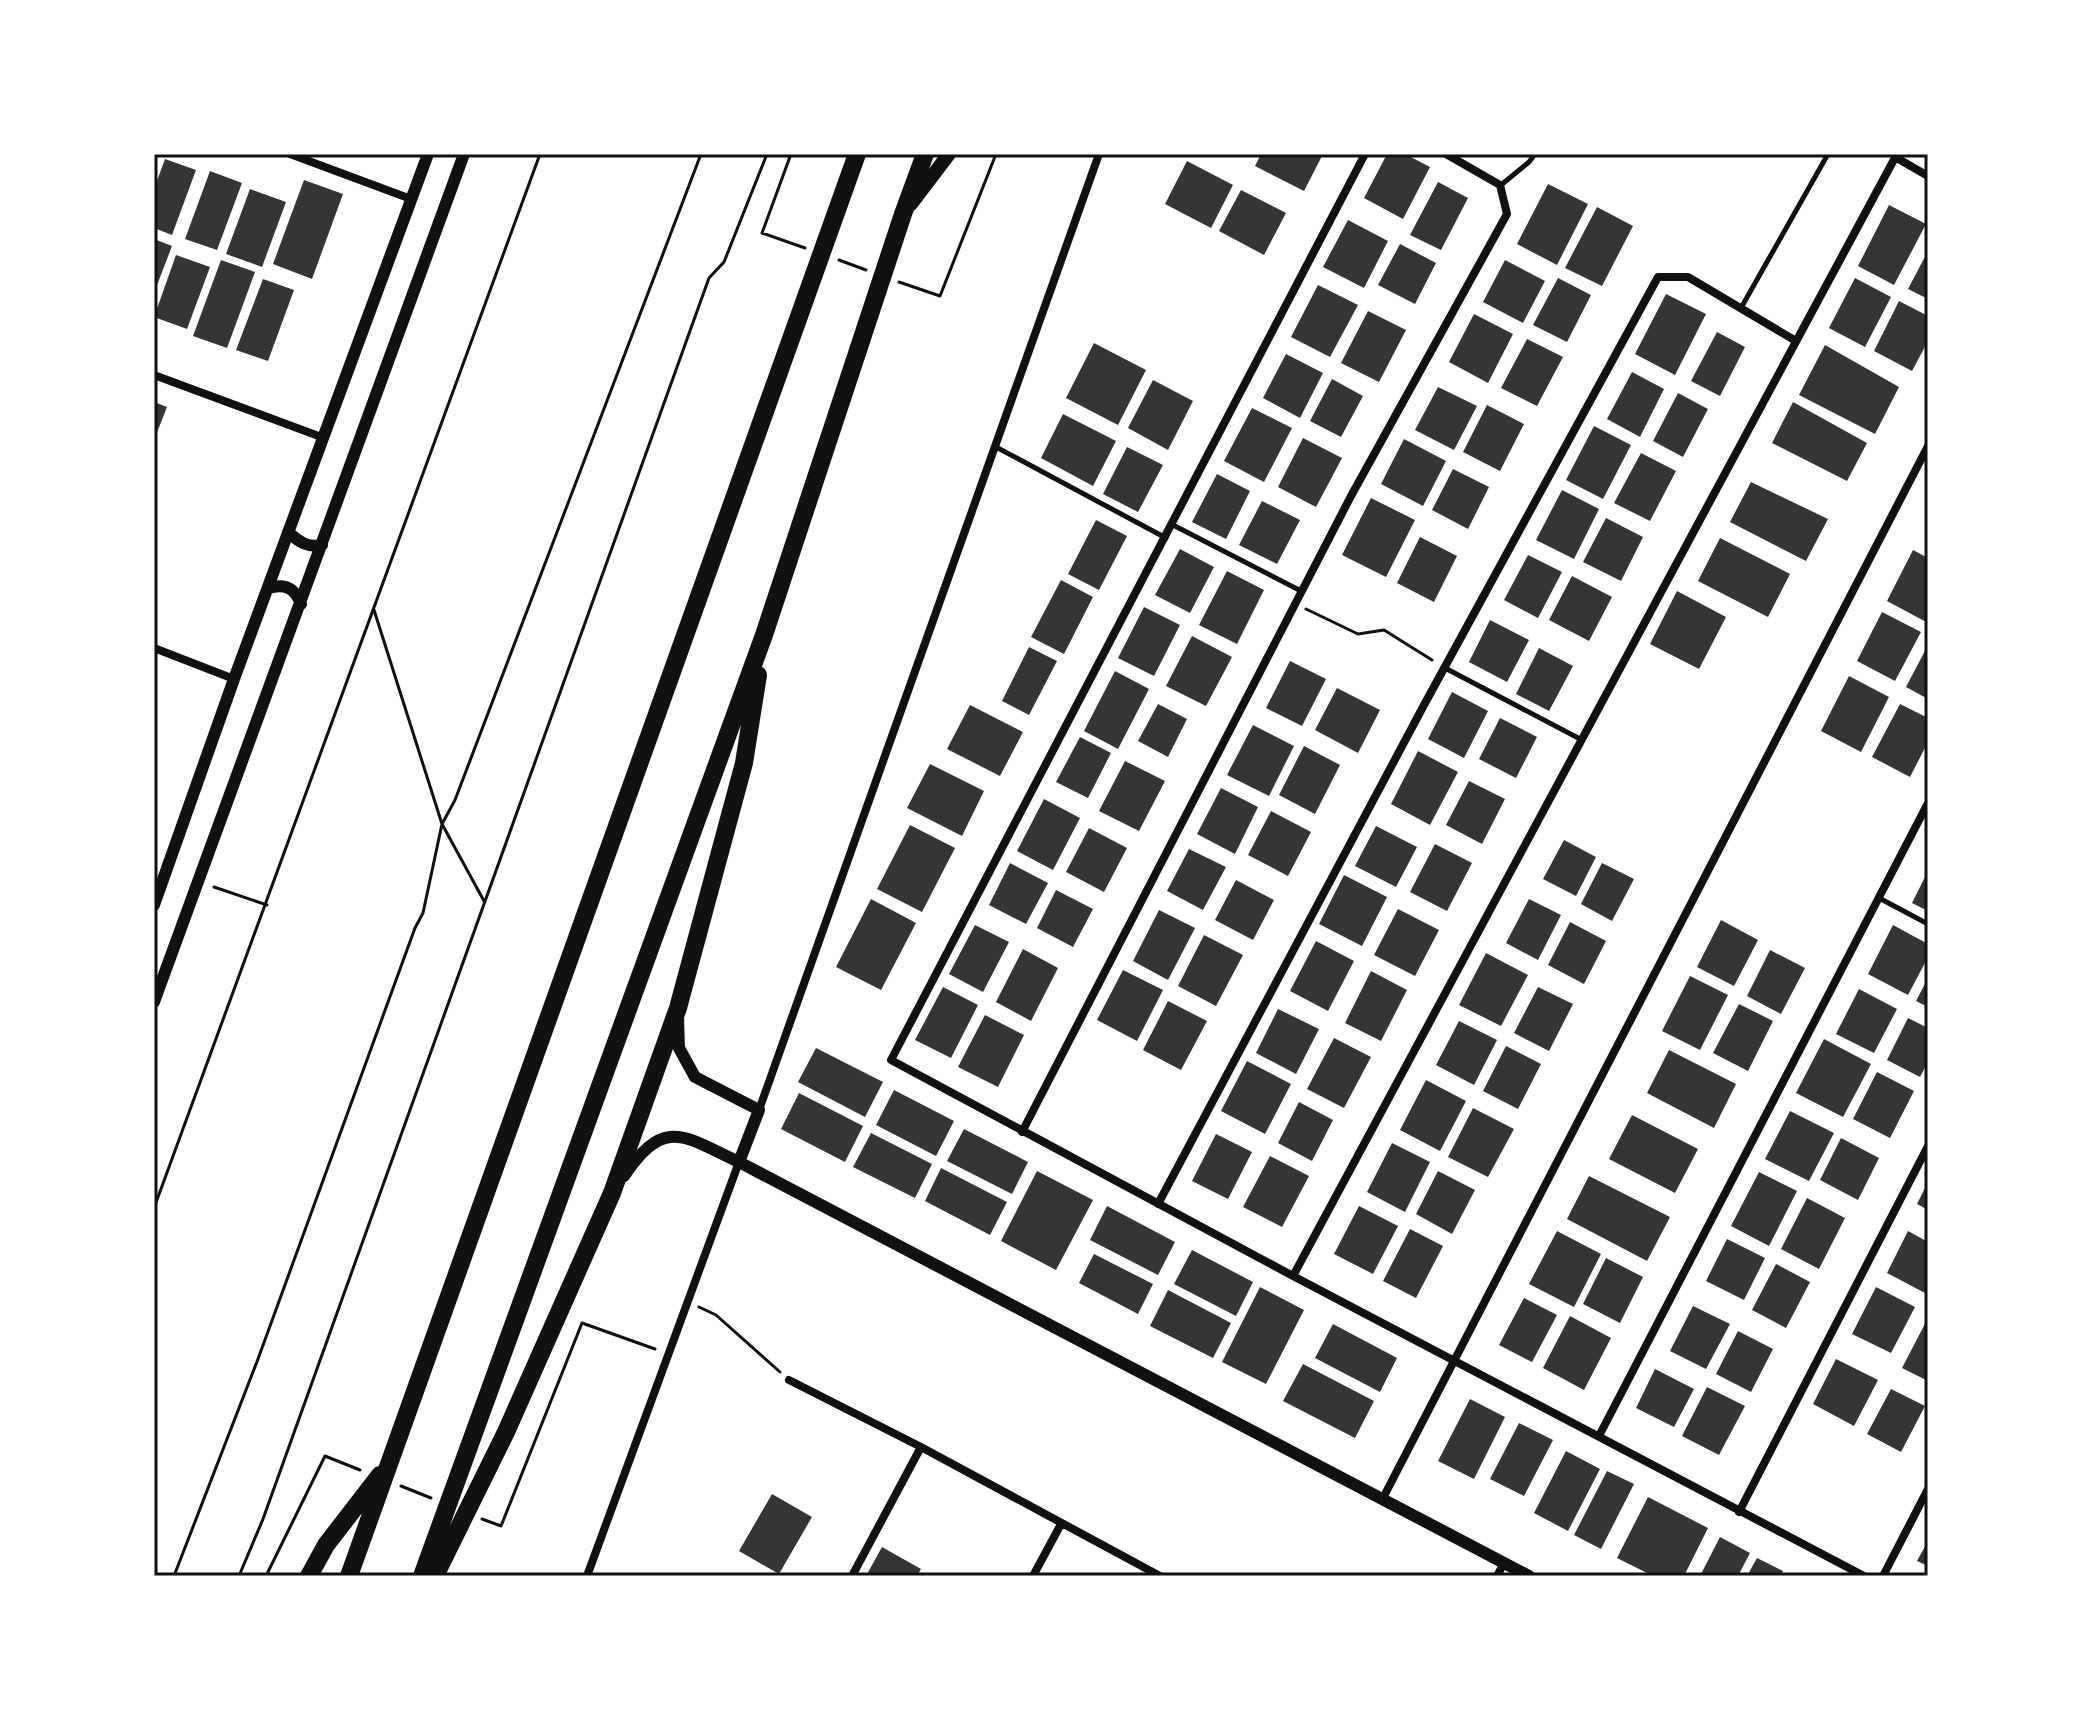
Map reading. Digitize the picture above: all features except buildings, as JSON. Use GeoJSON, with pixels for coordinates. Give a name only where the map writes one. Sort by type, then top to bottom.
{"type":"FeatureCollection","features":[{"type":"Feature","properties":{"kind":"highway"},"geometry":{"type":"LineString","coordinates":[[349,1576],[857,154]]}},
{"type":"Feature","properties":{"kind":"highway"},"geometry":{"type":"LineString","coordinates":[[422,1576],[764,635],[925,154]]}},
{"type":"Feature","properties":{"kind":"highway"},"geometry":{"type":"LineString","coordinates":[[435,1576],[506,1432],[612,1193],[678,1008],[744,763],[764,635]]}},
{"type":"Feature","properties":{"kind":"highway"},"geometry":{"type":"LineString","coordinates":[[309,1576],[326,1545],[392,1460]]}},
{"type":"Feature","properties":{"kind":"main road"},"geometry":{"type":"LineString","coordinates":[[903,214],[949,154]]}},
{"type":"Feature","properties":{"kind":"street"},"geometry":{"type":"LineString","coordinates":[[290,154],[411,199]]}},
{"type":"Feature","properties":{"kind":"street"},"geometry":{"type":"LineString","coordinates":[[154,905],[428,154]]}},
{"type":"Feature","properties":{"kind":"street"},"geometry":{"type":"LineString","coordinates":[[154,1002],[464,154]]}},
{"type":"Feature","properties":{"kind":"street"},"geometry":{"type":"LineString","coordinates":[[587,1576],[759,1110],[1099,154]]}},
{"type":"Feature","properties":{"kind":"street"},"geometry":{"type":"LineString","coordinates":[[1365,154],[891,1060],[1293,1276],[1864,1576]]}},
{"type":"Feature","properties":{"kind":"street"},"geometry":{"type":"LineString","coordinates":[[1022,1132],[1351,496],[1507,214],[1500,185],[1446,154]]}},
{"type":"Feature","properties":{"kind":"street"},"geometry":{"type":"LineString","coordinates":[[1293,1276],[1893,155],[1928,176]]}},
{"type":"Feature","properties":{"kind":"street"},"geometry":{"type":"LineString","coordinates":[[1158,1204],[1658,277],[1688,277],[1796,341]]}},
{"type":"Feature","properties":{"kind":"street"},"geometry":{"type":"LineString","coordinates":[[154,375],[324,438]]}},
{"type":"Feature","properties":{"kind":"street"},"geometry":{"type":"LineString","coordinates":[[1383,1498],[1928,446]]}},
{"type":"Feature","properties":{"kind":"street"},"geometry":{"type":"LineString","coordinates":[[288,532],[312,547],[322,545]]}},
{"type":"Feature","properties":{"kind":"street"},"geometry":{"type":"LineString","coordinates":[[268,588],[279,584],[289,587],[297,594],[301,604]]}},
{"type":"Feature","properties":{"kind":"street"},"geometry":{"type":"LineString","coordinates":[[154,648],[234,679]]}},
{"type":"Feature","properties":{"kind":"street"},"geometry":{"type":"LineString","coordinates":[[1599,1436],[1928,803]]}},
{"type":"Feature","properties":{"kind":"street"},"geometry":{"type":"LineString","coordinates":[[678,1008],[679,1048],[695,1077],[759,1110]]}},
{"type":"Feature","properties":{"kind":"street"},"geometry":{"type":"LineString","coordinates":[[612,1193],[650,1144],[670,1136],[691,1140],[739,1162],[1529,1576]]}},
{"type":"Feature","properties":{"kind":"street"},"geometry":{"type":"LineString","coordinates":[[1739,1512],[1928,1146]]}},
{"type":"Feature","properties":{"kind":"street"},"geometry":{"type":"LineString","coordinates":[[789,1380],[921,1447],[1160,1576]]}},
{"type":"Feature","properties":{"kind":"street"},"geometry":{"type":"LineString","coordinates":[[852,1576],[921,1447]]}},
{"type":"Feature","properties":{"kind":"street"},"geometry":{"type":"LineString","coordinates":[[1883,1576],[1928,1489]]}},
{"type":"Feature","properties":{"kind":"street"},"geometry":{"type":"LineString","coordinates":[[1033,1576],[1061,1524]]}},
{"type":"Feature","properties":{"kind":"street"},"geometry":{"type":"LineString","coordinates":[[1497,1576],[1504,1563]]}},
{"type":"Feature","properties":{"kind":"lane"},"geometry":{"type":"LineString","coordinates":[[1500,185],[1535,154]]}},
{"type":"Feature","properties":{"kind":"lane"},"geometry":{"type":"LineString","coordinates":[[1741,308],[1828,154]]}},
{"type":"Feature","properties":{"kind":"lane"},"geometry":{"type":"LineString","coordinates":[[995,447],[1166,538]]}},
{"type":"Feature","properties":{"kind":"lane"},"geometry":{"type":"LineString","coordinates":[[1173,525],[1302,592]]}},
{"type":"Feature","properties":{"kind":"lane"},"geometry":{"type":"LineString","coordinates":[[1445,668],[1582,740]]}},
{"type":"Feature","properties":{"kind":"lane"},"geometry":{"type":"LineString","coordinates":[[1879,897],[1928,924]]}},
{"type":"Feature","properties":{"kind":"path"},"geometry":{"type":"LineString","coordinates":[[154,1208],[540,154]]}},
{"type":"Feature","properties":{"kind":"path"},"geometry":{"type":"LineString","coordinates":[[174,1576],[258,1359],[409,943],[423,913],[442,824],[455,800],[701,154]]}},
{"type":"Feature","properties":{"kind":"path"},"geometry":{"type":"LineString","coordinates":[[239,1576],[263,1519],[709,278],[724,262],[733,243],[767,154]]}},
{"type":"Feature","properties":{"kind":"path"},"geometry":{"type":"LineString","coordinates":[[791,154],[762,233],[806,249]]}},
{"type":"Feature","properties":{"kind":"path"},"geometry":{"type":"LineString","coordinates":[[895,280],[940,296],[996,154]]}},
{"type":"Feature","properties":{"kind":"path"},"geometry":{"type":"LineString","coordinates":[[836,259],[866,270]]}},
{"type":"Feature","properties":{"kind":"path"},"geometry":{"type":"LineString","coordinates":[[1295,604],[1358,634],[1384,630],[1445,668]]}},
{"type":"Feature","properties":{"kind":"path"},"geometry":{"type":"LineString","coordinates":[[374,610],[442,824],[485,901]]}},
{"type":"Feature","properties":{"kind":"path"},"geometry":{"type":"LineString","coordinates":[[198,882],[267,905]]}},
{"type":"Feature","properties":{"kind":"path"},"geometry":{"type":"LineString","coordinates":[[688,1302],[716,1315],[789,1380]]}},
{"type":"Feature","properties":{"kind":"path"},"geometry":{"type":"LineString","coordinates":[[471,1515],[501,1526],[582,1323],[669,1354]]}},
{"type":"Feature","properties":{"kind":"path"},"geometry":{"type":"LineString","coordinates":[[266,1576],[325,1456],[369,1473]]}},
{"type":"Feature","properties":{"kind":"path"},"geometry":{"type":"LineString","coordinates":[[398,1485],[442,1503]]}}]}
